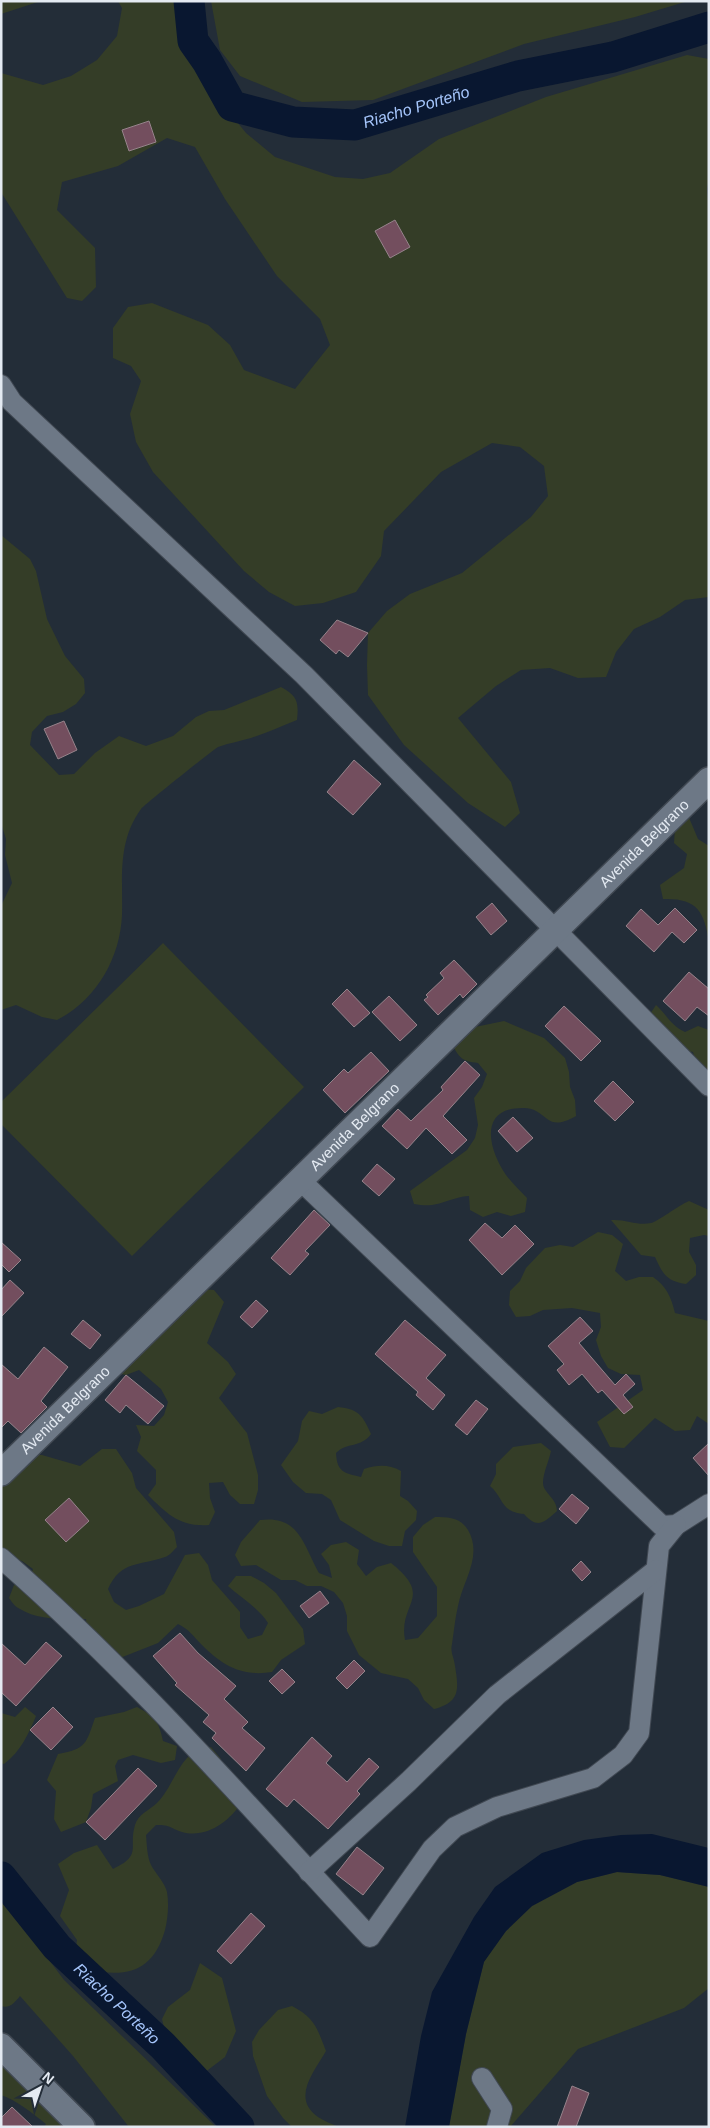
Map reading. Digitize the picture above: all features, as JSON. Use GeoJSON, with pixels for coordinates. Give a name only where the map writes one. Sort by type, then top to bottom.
{"type":"FeatureCollection","features":[{"type":"Feature","properties":{"kind":"street"},"geometry":{"type":"LineString","coordinates":[[1,385],[12,402],[304,676],[709,1086]]}},
{"type":"Feature","properties":{"kind":"street","name":"Avenida Belgrano"},"geometry":{"type":"LineString","coordinates":[[1,1472],[709,780]]}},
{"type":"Feature","properties":{"kind":"street"},"geometry":{"type":"LineString","coordinates":[[300,1180],[662,1526],[676,1525]]}},
{"type":"Feature","properties":{"kind":"street"},"geometry":{"type":"LineString","coordinates":[[1,1558],[44,1595],[155,1705],[370,1938],[432,1849],[454,1827],[497,1807],[593,1778],[623,1755],[640,1734],[659,1546],[676,1525],[709,1504]]}},
{"type":"Feature","properties":{"kind":"street"},"geometry":{"type":"LineString","coordinates":[[309,1872],[409,1781],[497,1696],[656,1570]]}},
{"type":"Feature","properties":{"kind":"street"},"geometry":{"type":"LineString","coordinates":[[1,2046],[82,2127]]}},
{"type":"Feature","properties":{"kind":"street"},"geometry":{"type":"LineString","coordinates":[[482,2078],[502,2109],[497,2127]]}},
{"type":"Feature","properties":{"kind":"green space"},"geometry":{"type":"Polygon","coordinates":[[[1,1],[41,1],[1,14],[1,1]]]}},
{"type":"Feature","properties":{"kind":"green space"},"geometry":{"type":"Polygon","coordinates":[[[118,1],[183,1],[183,12],[191,39],[207,61],[215,87],[229,112],[246,133],[275,157],[335,177],[363,179],[390,173],[439,139],[546,97],[687,55],[709,59],[709,178],[707,189],[709,211],[709,597],[685,600],[660,617],[634,629],[616,652],[606,677],[578,678],[550,668],[521,670],[496,686],[458,718],[511,782],[520,813],[505,827],[468,803],[404,745],[368,695],[368,633],[387,611],[410,594],[462,573],[531,517],[548,496],[544,466],[520,447],[492,443],[441,472],[384,531],[381,556],[356,592],[323,603],[295,606],[269,592],[244,571],[153,472],[136,442],[130,414],[141,381],[131,366],[113,358],[113,328],[128,307],[152,303],[208,325],[230,345],[244,370],[295,389],[330,345],[320,319],[277,276],[225,199],[195,147],[167,138],[118,166],[62,182],[57,210],[95,248],[96,287],[82,301],[67,298],[1,192],[1,73],[43,85],[71,76],[97,60],[117,36],[122,8],[118,1]]]}},
{"type":"Feature","properties":{"kind":"green space"},"geometry":{"type":"Polygon","coordinates":[[[211,1],[688,1],[635,17],[524,44],[373,100],[302,102],[240,76],[220,50],[211,1]]]}},
{"type":"Feature","properties":{"kind":"green space"},"geometry":{"type":"Polygon","coordinates":[[[1,535],[30,559],[36,571],[47,619],[65,656],[84,679],[85,693],[76,704],[63,712],[47,716],[32,732],[30,745],[59,775],[74,774],[95,753],[119,736],[146,746],[173,736],[196,717],[209,711],[224,710],[281,687],[294,696],[298,708],[297,720],[257,736],[218,747],[141,809],[133,822],[125,847],[122,874],[122,915],[120,931],[111,962],[94,990],[71,1012],[57,1020],[42,1017],[16,1005],[1,1010],[1,906],[12,883],[5,855],[6,839],[1,823],[1,535]]]}},
{"type":"Feature","properties":{"kind":"green space"},"geometry":{"type":"Polygon","coordinates":[[[687,813],[698,839],[709,846],[709,942],[704,922],[697,908],[684,901],[663,899],[660,885],[684,868],[687,854],[674,843],[675,828],[687,813]]]}},
{"type":"Feature","properties":{"kind":"green space"},"geometry":{"type":"Polygon","coordinates":[[[163,943],[304,1087],[132,1256],[1,1124],[1,1102],[163,943]]]}},
{"type":"Feature","properties":{"kind":"green space"},"geometry":{"type":"Polygon","coordinates":[[[656,1005],[672,1023],[685,1032],[698,1026],[709,1030],[709,1075],[697,1066],[693,1052],[678,1049],[648,1017],[656,1005]]]}},
{"type":"Feature","properties":{"kind":"green space"},"geometry":{"type":"Polygon","coordinates":[[[504,1021],[544,1038],[565,1058],[569,1072],[570,1087],[575,1100],[576,1116],[566,1121],[552,1122],[532,1109],[524,1108],[509,1110],[499,1114],[493,1122],[491,1131],[495,1153],[506,1175],[527,1198],[525,1212],[511,1216],[497,1212],[483,1217],[470,1210],[469,1196],[430,1205],[414,1204],[410,1191],[467,1150],[475,1138],[478,1125],[474,1098],[482,1087],[487,1074],[478,1063],[462,1058],[451,1043],[475,1027],[504,1021]]]}},
{"type":"Feature","properties":{"kind":"green space"},"geometry":{"type":"Polygon","coordinates":[[[689,1201],[709,1210],[709,1236],[704,1235],[690,1238],[689,1252],[696,1265],[696,1275],[686,1284],[674,1281],[666,1276],[655,1257],[641,1255],[611,1220],[641,1224],[651,1223],[689,1201]]]}},
{"type":"Feature","properties":{"kind":"green space"},"geometry":{"type":"Polygon","coordinates":[[[598,1232],[612,1235],[623,1244],[615,1271],[626,1281],[639,1277],[653,1277],[668,1293],[675,1313],[709,1321],[709,1424],[697,1416],[690,1430],[675,1431],[655,1418],[624,1448],[610,1447],[597,1422],[643,1390],[640,1375],[621,1374],[608,1368],[601,1356],[596,1340],[601,1327],[600,1313],[572,1308],[543,1310],[530,1316],[516,1317],[509,1305],[510,1291],[520,1281],[526,1268],[545,1248],[560,1245],[573,1247],[598,1232]]]}},
{"type":"Feature","properties":{"kind":"green space"},"geometry":{"type":"Polygon","coordinates":[[[201,1289],[214,1290],[224,1302],[207,1343],[228,1362],[236,1374],[219,1398],[247,1433],[258,1475],[258,1490],[254,1504],[240,1504],[230,1495],[223,1482],[209,1483],[210,1498],[215,1512],[209,1525],[190,1524],[175,1518],[148,1495],[156,1484],[156,1470],[137,1451],[141,1437],[136,1425],[154,1426],[164,1415],[168,1402],[161,1389],[139,1370],[126,1375],[112,1372],[201,1289]]]}},
{"type":"Feature","properties":{"kind":"green space"},"geometry":{"type":"Polygon","coordinates":[[[338,1407],[356,1412],[363,1418],[371,1434],[363,1441],[345,1447],[336,1453],[338,1464],[342,1471],[361,1477],[364,1469],[374,1467],[387,1466],[401,1471],[400,1496],[408,1501],[417,1511],[416,1520],[405,1531],[402,1546],[389,1546],[374,1541],[340,1520],[331,1500],[322,1494],[306,1493],[293,1482],[281,1465],[298,1441],[302,1421],[309,1411],[322,1414],[338,1407]]]}},
{"type":"Feature","properties":{"kind":"green space"},"geometry":{"type":"Polygon","coordinates":[[[541,1443],[551,1451],[543,1483],[545,1490],[555,1503],[557,1511],[548,1519],[537,1523],[524,1514],[516,1513],[506,1507],[490,1486],[496,1474],[496,1464],[513,1447],[541,1443]]]}},
{"type":"Feature","properties":{"kind":"green space"},"geometry":{"type":"Polygon","coordinates":[[[102,1449],[116,1449],[132,1473],[136,1488],[174,1532],[177,1547],[166,1556],[132,1566],[119,1573],[108,1589],[114,1602],[126,1610],[164,1594],[185,1555],[199,1553],[208,1565],[212,1580],[240,1612],[240,1627],[248,1639],[262,1635],[268,1623],[255,1608],[228,1586],[236,1576],[251,1576],[264,1583],[276,1593],[303,1629],[305,1644],[281,1660],[272,1672],[251,1673],[233,1668],[217,1658],[178,1624],[158,1643],[120,1658],[87,1633],[86,1619],[43,1617],[27,1613],[15,1606],[9,1598],[14,1585],[29,1582],[33,1569],[22,1561],[1,1555],[1,1473],[28,1455],[42,1455],[80,1466],[102,1449]]]}},
{"type":"Feature","properties":{"kind":"green space"},"geometry":{"type":"Polygon","coordinates":[[[435,1517],[457,1520],[465,1526],[472,1540],[473,1559],[460,1596],[452,1647],[457,1682],[456,1694],[449,1703],[434,1709],[424,1700],[418,1688],[408,1679],[381,1673],[359,1655],[347,1631],[347,1616],[343,1603],[334,1592],[321,1586],[307,1586],[295,1580],[281,1580],[256,1565],[241,1566],[235,1555],[241,1542],[260,1520],[283,1522],[292,1527],[304,1542],[319,1573],[332,1578],[329,1565],[321,1554],[331,1545],[346,1542],[359,1550],[357,1564],[366,1576],[377,1567],[391,1563],[411,1584],[413,1593],[404,1627],[405,1640],[418,1638],[437,1616],[437,1587],[413,1552],[413,1537],[423,1525],[435,1517]]]}},
{"type":"Feature","properties":{"kind":"green space"},"geometry":{"type":"Polygon","coordinates":[[[25,1707],[36,1716],[33,1723],[15,1754],[4,1764],[1,1763],[1,1713],[15,1717],[25,1707]]]}},
{"type":"Feature","properties":{"kind":"green space"},"geometry":{"type":"Polygon","coordinates":[[[137,1707],[148,1713],[155,1720],[163,1741],[177,1746],[175,1760],[161,1763],[133,1755],[118,1760],[115,1766],[118,1781],[93,1794],[86,1822],[61,1832],[54,1819],[56,1791],[47,1780],[58,1754],[75,1750],[84,1744],[95,1718],[124,1712],[137,1707]]]}},
{"type":"Feature","properties":{"kind":"green space"},"geometry":{"type":"Polygon","coordinates":[[[211,1747],[221,1759],[212,1771],[241,1803],[224,1822],[208,1831],[191,1834],[168,1826],[156,1825],[146,1835],[150,1862],[164,1885],[168,1897],[167,1921],[160,1944],[153,1956],[145,1964],[135,1969],[112,1973],[84,1968],[75,1954],[77,1940],[60,1916],[69,1890],[58,1864],[74,1853],[97,1845],[113,1869],[122,1864],[128,1859],[133,1850],[133,1833],[139,1818],[162,1798],[183,1763],[192,1753],[211,1747]]]}},
{"type":"Feature","properties":{"kind":"green space"},"geometry":{"type":"Polygon","coordinates":[[[617,1872],[660,1875],[709,1887],[709,1988],[684,2008],[578,2049],[510,2127],[449,2127],[466,2034],[484,1961],[506,1931],[532,1906],[577,1882],[617,1872]]]}},
{"type":"Feature","properties":{"kind":"green space"},"geometry":{"type":"Polygon","coordinates":[[[1,1901],[64,1980],[216,2127],[129,2127],[73,2056],[20,1996],[10,2006],[1,2006],[1,1901]]]}},
{"type":"Feature","properties":{"kind":"green space"},"geometry":{"type":"Polygon","coordinates":[[[200,1963],[222,1978],[236,2031],[225,2057],[204,2073],[169,2047],[162,2019],[168,2007],[190,1990],[200,1963]]]}},
{"type":"Feature","properties":{"kind":"green space"},"geometry":{"type":"Polygon","coordinates":[[[292,2006],[300,2010],[314,2024],[326,2051],[307,2085],[306,2102],[310,2110],[318,2117],[339,2127],[292,2127],[267,2096],[253,2056],[252,2042],[259,2030],[278,2010],[292,2006]]]}},
{"type":"Feature","properties":{"kind":"green space"},"geometry":{"type":"Polygon","coordinates":[[[1,2063],[67,2127],[44,2127],[46,2124],[30,2112],[1,2095],[1,2063]]]}},
{"type":"Feature","properties":{"kind":"water"},"geometry":{"type":"Polygon","coordinates":[[[652,1834],[709,1848],[709,1887],[660,1875],[617,1872],[577,1882],[532,1906],[506,1931],[484,1962],[466,2034],[449,2127],[405,2127],[421,2036],[432,1992],[474,1917],[495,1887],[542,1853],[584,1840],[621,1835],[652,1834]]]}},
{"type":"Feature","properties":{"kind":"building"},"geometry":{"type":"Polygon","coordinates":[[[149,121],[156,142],[129,151],[122,130],[149,121]]]}},
{"type":"Feature","properties":{"kind":"building"},"geometry":{"type":"Polygon","coordinates":[[[395,220],[410,247],[390,258],[375,231],[395,220]]]}},
{"type":"Feature","properties":{"kind":"building"},"geometry":{"type":"Polygon","coordinates":[[[337,620],[368,633],[348,657],[339,650],[336,654],[320,640],[337,620]]]}},
{"type":"Feature","properties":{"kind":"building"},"geometry":{"type":"Polygon","coordinates":[[[64,721],[77,750],[58,759],[44,729],[64,721]]]}},
{"type":"Feature","properties":{"kind":"building"},"geometry":{"type":"Polygon","coordinates":[[[354,760],[381,784],[353,815],[327,792],[354,760]]]}},
{"type":"Feature","properties":{"kind":"building"},"geometry":{"type":"Polygon","coordinates":[[[492,903],[507,921],[491,935],[476,917],[492,903]]]}},
{"type":"Feature","properties":{"kind":"building"},"geometry":{"type":"Polygon","coordinates":[[[675,908],[697,930],[684,943],[672,932],[654,952],[626,926],[641,909],[658,925],[675,908]]]}},
{"type":"Feature","properties":{"kind":"building"},"geometry":{"type":"Polygon","coordinates":[[[454,960],[477,984],[463,998],[460,994],[438,1015],[424,1000],[428,997],[426,995],[444,978],[440,973],[454,960]]]}},
{"type":"Feature","properties":{"kind":"building"},"geometry":{"type":"Polygon","coordinates":[[[689,972],[709,989],[709,1016],[697,1007],[685,1021],[663,1001],[689,972]]]}},
{"type":"Feature","properties":{"kind":"building"},"geometry":{"type":"Polygon","coordinates":[[[347,989],[370,1013],[354,1027],[332,1004],[347,989]]]}},
{"type":"Feature","properties":{"kind":"building"},"geometry":{"type":"Polygon","coordinates":[[[389,996],[417,1025],[400,1041],[372,1012],[389,996]]]}},
{"type":"Feature","properties":{"kind":"building"},"geometry":{"type":"Polygon","coordinates":[[[564,1006],[601,1041],[581,1061],[545,1026],[564,1006]]]}},
{"type":"Feature","properties":{"kind":"building"},"geometry":{"type":"Polygon","coordinates":[[[371,1052],[389,1071],[345,1113],[323,1090],[344,1069],[348,1073],[371,1052]]]}},
{"type":"Feature","properties":{"kind":"building"},"geometry":{"type":"Polygon","coordinates":[[[465,1061],[480,1075],[443,1116],[467,1140],[452,1154],[426,1128],[407,1149],[382,1126],[398,1109],[411,1121],[443,1090],[441,1087],[465,1061]]]}},
{"type":"Feature","properties":{"kind":"building"},"geometry":{"type":"Polygon","coordinates":[[[613,1081],[634,1102],[615,1121],[594,1101],[613,1081]]]}},
{"type":"Feature","properties":{"kind":"building"},"geometry":{"type":"Polygon","coordinates":[[[513,1117],[533,1138],[517,1152],[498,1131],[513,1117]]]}},
{"type":"Feature","properties":{"kind":"building"},"geometry":{"type":"Polygon","coordinates":[[[377,1164],[395,1179],[379,1196],[362,1181],[377,1164]]]}},
{"type":"Feature","properties":{"kind":"building"},"geometry":{"type":"Polygon","coordinates":[[[314,1210],[330,1225],[305,1251],[309,1254],[290,1275],[271,1258],[314,1210]]]}},
{"type":"Feature","properties":{"kind":"building"},"geometry":{"type":"Polygon","coordinates":[[[485,1223],[502,1238],[515,1225],[534,1244],[502,1275],[469,1240],[485,1223]]]}},
{"type":"Feature","properties":{"kind":"building"},"geometry":{"type":"Polygon","coordinates":[[[1,1242],[21,1260],[9,1272],[1,1264],[1,1242]]]}},
{"type":"Feature","properties":{"kind":"building"},"geometry":{"type":"Polygon","coordinates":[[[10,1280],[24,1293],[1,1317],[1,1290],[10,1280]]]}},
{"type":"Feature","properties":{"kind":"building"},"geometry":{"type":"Polygon","coordinates":[[[256,1300],[268,1311],[252,1328],[240,1317],[256,1300]]]}},
{"type":"Feature","properties":{"kind":"building"},"geometry":{"type":"Polygon","coordinates":[[[580,1317],[593,1331],[579,1343],[615,1385],[626,1374],[635,1384],[623,1395],[633,1407],[624,1414],[602,1390],[598,1393],[582,1374],[569,1385],[557,1370],[564,1364],[548,1346],[580,1317]]]}},
{"type":"Feature","properties":{"kind":"building"},"geometry":{"type":"Polygon","coordinates":[[[83,1320],[101,1335],[90,1349],[71,1334],[83,1320]]]}},
{"type":"Feature","properties":{"kind":"building"},"geometry":{"type":"Polygon","coordinates":[[[405,1320],[446,1355],[426,1378],[445,1395],[433,1410],[416,1395],[418,1392],[375,1354],[405,1320]]]}},
{"type":"Feature","properties":{"kind":"building"},"geometry":{"type":"Polygon","coordinates":[[[44,1347],[68,1367],[41,1401],[47,1407],[21,1433],[8,1421],[1,1428],[1,1364],[18,1379],[44,1347]]]}},
{"type":"Feature","properties":{"kind":"building"},"geometry":{"type":"Polygon","coordinates":[[[126,1375],[164,1406],[148,1424],[126,1405],[120,1413],[105,1400],[126,1375]]]}},
{"type":"Feature","properties":{"kind":"building"},"geometry":{"type":"Polygon","coordinates":[[[476,1400],[488,1409],[467,1435],[455,1425],[476,1400]]]}},
{"type":"Feature","properties":{"kind":"building"},"geometry":{"type":"Polygon","coordinates":[[[709,1443],[709,1476],[693,1458],[709,1443]]]}},
{"type":"Feature","properties":{"kind":"building"},"geometry":{"type":"Polygon","coordinates":[[[572,1494],[589,1508],[576,1524],[559,1509],[572,1494]]]}},
{"type":"Feature","properties":{"kind":"building"},"geometry":{"type":"Polygon","coordinates":[[[69,1498],[89,1521],[66,1542],[45,1520],[69,1498]]]}},
{"type":"Feature","properties":{"kind":"building"},"geometry":{"type":"Polygon","coordinates":[[[581,1561],[591,1572],[582,1581],[572,1570],[581,1561]]]}},
{"type":"Feature","properties":{"kind":"building"},"geometry":{"type":"Polygon","coordinates":[[[320,1591],[329,1603],[309,1618],[300,1606],[320,1591]]]}},
{"type":"Feature","properties":{"kind":"building"},"geometry":{"type":"Polygon","coordinates":[[[180,1633],[198,1653],[236,1686],[224,1699],[248,1722],[242,1728],[265,1748],[246,1771],[212,1738],[216,1733],[203,1722],[209,1715],[175,1685],[177,1683],[153,1656],[180,1633]]]}},
{"type":"Feature","properties":{"kind":"building"},"geometry":{"type":"Polygon","coordinates":[[[46,1642],[62,1656],[16,1706],[1,1692],[1,1643],[25,1665],[46,1642]]]}},
{"type":"Feature","properties":{"kind":"building"},"geometry":{"type":"Polygon","coordinates":[[[354,1660],[365,1671],[347,1689],[336,1678],[354,1660]]]}},
{"type":"Feature","properties":{"kind":"building"},"geometry":{"type":"Polygon","coordinates":[[[282,1669],[295,1682],[282,1694],[269,1681],[282,1669]]]}},
{"type":"Feature","properties":{"kind":"building"},"geometry":{"type":"Polygon","coordinates":[[[53,1707],[73,1727],[51,1750],[30,1730],[53,1707]]]}},
{"type":"Feature","properties":{"kind":"building"},"geometry":{"type":"Polygon","coordinates":[[[312,1737],[332,1756],[326,1763],[347,1782],[369,1758],[379,1767],[357,1791],[360,1794],[328,1829],[294,1799],[287,1807],[266,1789],[312,1737]]]}},
{"type":"Feature","properties":{"kind":"building"},"geometry":{"type":"Polygon","coordinates":[[[138,1768],[157,1786],[105,1840],[86,1822],[138,1768]]]}},
{"type":"Feature","properties":{"kind":"building"},"geometry":{"type":"Polygon","coordinates":[[[357,1847],[384,1868],[363,1895],[336,1874],[357,1847]]]}},
{"type":"Feature","properties":{"kind":"building"},"geometry":{"type":"Polygon","coordinates":[[[251,1913],[265,1926],[231,1964],[217,1951],[251,1913]]]}},
{"type":"Feature","properties":{"kind":"building"},"geometry":{"type":"Polygon","coordinates":[[[572,2086],[589,2093],[576,2127],[557,2127],[572,2086]]]}},
{"type":"Feature","properties":{"kind":"building"},"geometry":{"type":"Polygon","coordinates":[[[12,2107],[33,2127],[1,2127],[1,2118],[12,2107]]]}},
{"type":"Feature","properties":{"kind":"waterway","name":"Riacho Porteño"},"geometry":{"type":"LineString","coordinates":[[189,1],[193,41],[207,61],[232,106],[293,122],[355,125],[518,76],[613,57],[709,27]]}},
{"type":"Feature","properties":{"kind":"waterway","name":"Riacho Porteño"},"geometry":{"type":"LineString","coordinates":[[1,1877],[57,1947],[163,2046],[239,2127]]}}]}
